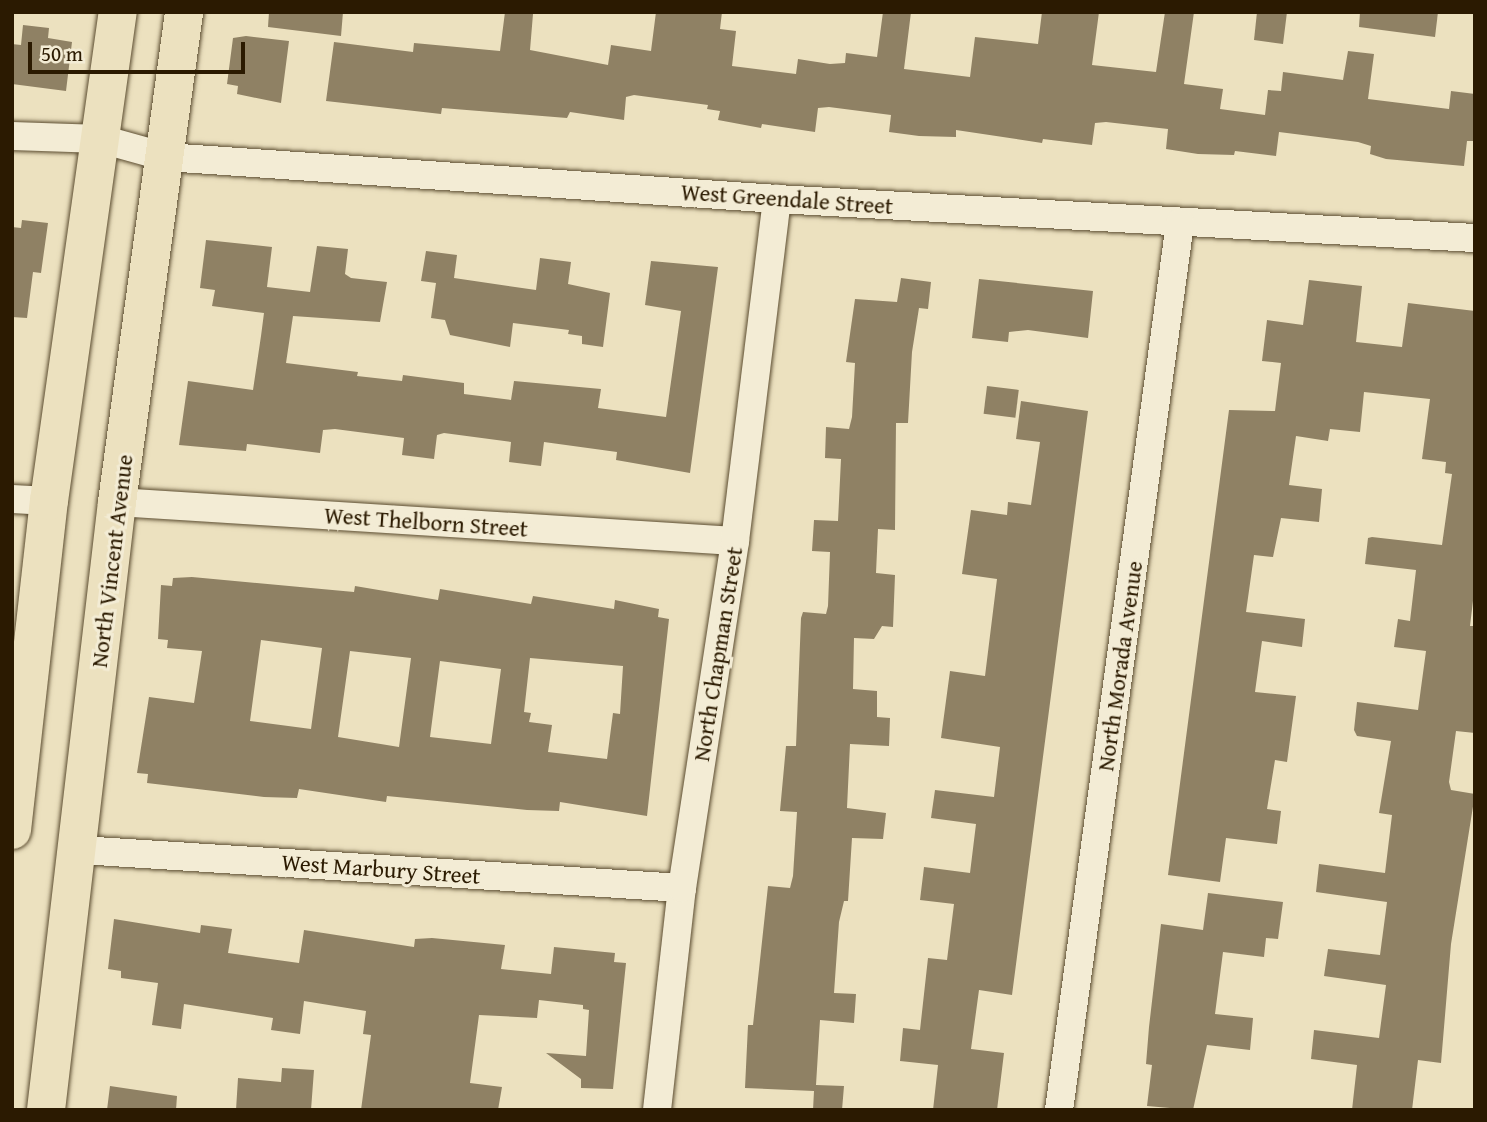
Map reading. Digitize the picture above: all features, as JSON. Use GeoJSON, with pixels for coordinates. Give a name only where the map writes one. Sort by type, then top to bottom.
{"type":"FeatureCollection","features":[{"type":"Feature","properties":{"kind":"main road"},"geometry":{"type":"LineString","coordinates":[[12,830],[31,500],[101,139],[118,12]]}},
{"type":"Feature","properties":{"kind":"main road","name":"North Vincent Avenue"},"geometry":{"type":"LineString","coordinates":[[46,1110],[80,850],[117,502],[184,12]]}},
{"type":"Feature","properties":{"kind":"street","name":"West Greendale Street"},"geometry":{"type":"LineString","coordinates":[[12,136],[101,139],[166,157],[777,199],[1475,238]]}},
{"type":"Feature","properties":{"kind":"street","name":"North Chapman Street"},"geometry":{"type":"LineString","coordinates":[[657,1110],[682,888],[735,541],[777,199]]}},
{"type":"Feature","properties":{"kind":"street","name":"North Morada Avenue"},"geometry":{"type":"LineString","coordinates":[[1059,1110],[1180,223]]}},
{"type":"Feature","properties":{"kind":"street","name":"West Thelborn Street"},"geometry":{"type":"LineString","coordinates":[[117,502],[735,541]]}},
{"type":"Feature","properties":{"kind":"street","name":"West Marbury Street"},"geometry":{"type":"LineString","coordinates":[[80,850],[682,888]]}},
{"type":"Feature","properties":{"kind":"building"},"geometry":{"type":"Polygon","coordinates":[[[269,12],[343,12],[341,36],[268,27],[269,12]]]}},
{"type":"Feature","properties":{"kind":"building"},"geometry":{"type":"Polygon","coordinates":[[[505,12],[533,14],[530,50],[608,65],[611,45],[651,51],[656,12],[722,12],[720,29],[736,31],[732,66],[796,74],[798,59],[830,64],[845,63],[846,53],[877,57],[883,12],[911,12],[904,69],[970,77],[975,37],[1038,44],[1042,12],[1099,12],[1092,65],[1156,72],[1165,12],[1194,12],[1184,84],[1223,89],[1220,109],[1265,115],[1268,90],[1281,91],[1283,72],[1343,80],[1348,51],[1374,54],[1368,99],[1449,109],[1451,91],[1475,94],[1475,141],[1467,141],[1464,166],[1386,159],[1370,154],[1371,146],[1358,142],[1279,132],[1276,156],[1235,151],[1234,155],[1198,154],[1166,149],[1168,129],[1106,122],[1095,123],[1092,145],[1043,139],[1042,143],[956,130],[956,137],[919,136],[889,132],[891,115],[829,107],[818,108],[815,132],[762,124],[761,128],[718,120],[720,111],[707,109],[708,105],[634,95],[626,97],[624,120],[570,112],[567,118],[442,108],[441,114],[326,101],[334,42],[413,52],[414,43],[500,51],[505,12]]]}},
{"type":"Feature","properties":{"kind":"building"},"geometry":{"type":"Polygon","coordinates":[[[1257,12],[1287,12],[1283,44],[1254,40],[1257,12]]]}},
{"type":"Feature","properties":{"kind":"building"},"geometry":{"type":"Polygon","coordinates":[[[1360,12],[1438,12],[1435,37],[1359,27],[1360,12]]]}},
{"type":"Feature","properties":{"kind":"building"},"geometry":{"type":"Polygon","coordinates":[[[23,25],[49,28],[48,38],[72,42],[66,91],[12,84],[12,44],[21,45],[23,25]]]}},
{"type":"Feature","properties":{"kind":"building"},"geometry":{"type":"Polygon","coordinates":[[[246,36],[289,41],[281,103],[237,94],[238,86],[227,84],[233,38],[246,36]]]}},
{"type":"Feature","properties":{"kind":"building"},"geometry":{"type":"Polygon","coordinates":[[[22,220],[48,223],[41,273],[33,272],[27,318],[12,317],[12,227],[21,228],[22,220]]]}},
{"type":"Feature","properties":{"kind":"building"},"geometry":{"type":"Polygon","coordinates":[[[206,240],[272,247],[267,287],[310,292],[317,246],[348,249],[345,274],[351,278],[387,282],[380,322],[293,316],[286,363],[358,372],[357,376],[402,381],[403,375],[464,383],[464,394],[511,400],[514,381],[601,389],[598,408],[666,417],[681,311],[645,305],[651,261],[718,267],[690,473],[616,460],[617,452],[544,442],[541,466],[509,462],[511,442],[444,433],[437,435],[434,459],[402,455],[404,438],[335,429],[323,430],[320,453],[247,444],[246,451],[179,445],[188,381],[253,390],[261,336],[264,313],[212,306],[215,290],[200,288],[206,240]]]}},
{"type":"Feature","properties":{"kind":"building"},"geometry":{"type":"Polygon","coordinates":[[[426,251],[457,255],[454,278],[536,290],[540,258],[571,262],[568,284],[610,293],[603,347],[582,344],[582,336],[568,334],[569,330],[513,323],[510,347],[450,335],[445,320],[431,318],[436,283],[421,281],[426,251]]]}},
{"type":"Feature","properties":{"kind":"building"},"geometry":{"type":"Polygon","coordinates":[[[901,278],[931,282],[928,309],[919,308],[912,352],[908,423],[896,423],[895,530],[878,529],[876,573],[895,575],[893,627],[882,626],[874,639],[854,638],[853,689],[877,691],[877,717],[890,718],[889,746],[850,744],[847,808],[886,813],[883,839],[852,838],[848,901],[844,901],[839,922],[834,993],[856,994],[854,1023],[820,1020],[816,1085],[844,1086],[842,1110],[813,1110],[814,1091],[745,1088],[748,1025],[753,1025],[768,886],[790,888],[793,876],[797,812],[780,811],[786,746],[796,746],[801,618],[803,612],[826,614],[828,606],[830,552],[812,551],[814,520],[838,521],[841,459],[825,458],[826,427],[849,429],[852,417],[855,363],[846,362],[855,299],[897,302],[901,278]]]}},
{"type":"Feature","properties":{"kind":"building"},"geometry":{"type":"Polygon","coordinates":[[[979,279],[1093,291],[1088,338],[1028,330],[1009,332],[1008,342],[972,338],[979,279]]]}},
{"type":"Feature","properties":{"kind":"building"},"geometry":{"type":"Polygon","coordinates":[[[1309,280],[1362,286],[1356,342],[1402,347],[1408,303],[1475,311],[1475,584],[1470,626],[1475,626],[1475,733],[1456,731],[1449,782],[1451,790],[1475,794],[1451,944],[1441,1063],[1418,1060],[1412,1110],[1352,1110],[1357,1065],[1311,1059],[1314,1030],[1379,1038],[1386,985],[1324,976],[1328,949],[1380,955],[1387,902],[1316,892],[1319,864],[1385,873],[1392,815],[1379,813],[1391,741],[1357,736],[1354,730],[1357,702],[1418,710],[1426,651],[1394,647],[1398,619],[1410,621],[1416,570],[1365,564],[1368,538],[1372,537],[1442,545],[1452,474],[1445,473],[1446,462],[1422,459],[1430,399],[1364,392],[1360,432],[1330,429],[1328,441],[1296,436],[1289,485],[1322,489],[1319,522],[1281,518],[1273,557],[1254,555],[1246,612],[1305,619],[1302,647],[1262,641],[1255,692],[1296,696],[1287,762],[1275,760],[1267,809],[1281,811],[1277,844],[1226,838],[1220,882],[1168,875],[1229,410],[1275,411],[1281,363],[1262,361],[1267,320],[1303,325],[1309,280]]]}},
{"type":"Feature","properties":{"kind":"building"},"geometry":{"type":"Polygon","coordinates":[[[987,386],[1019,390],[1015,418],[984,414],[987,386]]]}},
{"type":"Feature","properties":{"kind":"building"},"geometry":{"type":"Polygon","coordinates":[[[1021,401],[1088,411],[1012,995],[979,990],[971,1049],[1004,1053],[997,1110],[933,1110],[938,1065],[900,1061],[903,1028],[920,1030],[928,958],[947,960],[954,904],[920,900],[924,867],[970,873],[976,824],[931,818],[935,790],[994,797],[1000,747],[941,738],[950,671],[985,676],[997,579],[962,574],[971,510],[1007,515],[1008,502],[1031,505],[1040,442],[1016,439],[1021,401]]]}},
{"type":"Feature","properties":{"kind":"building"},"geometry":{"type":"Polygon","coordinates":[[[192,577],[354,592],[355,586],[438,600],[440,589],[531,604],[533,596],[614,609],[615,600],[659,609],[658,617],[669,619],[647,816],[560,802],[559,811],[527,810],[387,796],[386,802],[299,789],[297,798],[264,797],[147,783],[148,774],[137,773],[149,697],[194,703],[202,651],[167,648],[168,640],[158,639],[161,585],[172,586],[173,578],[192,577]],[[261,640],[250,721],[311,729],[322,648],[261,640]],[[350,651],[338,737],[399,747],[411,658],[350,651]],[[530,658],[524,712],[531,713],[529,722],[552,725],[548,752],[607,759],[613,713],[620,714],[623,666],[530,658]],[[440,661],[430,737],[491,744],[501,669],[440,661]]]}},
{"type":"Feature","properties":{"kind":"building"},"geometry":{"type":"Polygon","coordinates":[[[1208,893],[1283,902],[1278,939],[1266,938],[1264,957],[1223,952],[1215,1014],[1253,1018],[1250,1050],[1207,1045],[1193,1110],[1147,1106],[1152,1065],[1146,1064],[1161,924],[1203,930],[1208,893]]]}},
{"type":"Feature","properties":{"kind":"building"},"geometry":{"type":"Polygon","coordinates":[[[114,919],[200,933],[201,925],[232,929],[228,953],[299,963],[304,930],[414,947],[415,939],[432,938],[505,945],[501,969],[551,974],[554,947],[615,953],[614,962],[626,963],[613,1089],[581,1088],[581,1079],[546,1053],[586,1056],[589,1010],[583,1009],[583,1005],[539,1000],[537,1018],[479,1015],[470,1083],[502,1087],[498,1110],[361,1110],[371,1035],[363,1034],[366,1011],[304,1001],[300,1034],[271,1030],[273,1018],[184,1004],[181,1029],[152,1025],[158,983],[121,978],[121,971],[108,969],[114,919]]]}},
{"type":"Feature","properties":{"kind":"building"},"geometry":{"type":"Polygon","coordinates":[[[282,1068],[314,1070],[311,1110],[236,1110],[238,1078],[281,1082],[282,1068]]]}},
{"type":"Feature","properties":{"kind":"building"},"geometry":{"type":"Polygon","coordinates":[[[110,1086],[177,1096],[176,1110],[107,1110],[110,1086]]]}}]}
